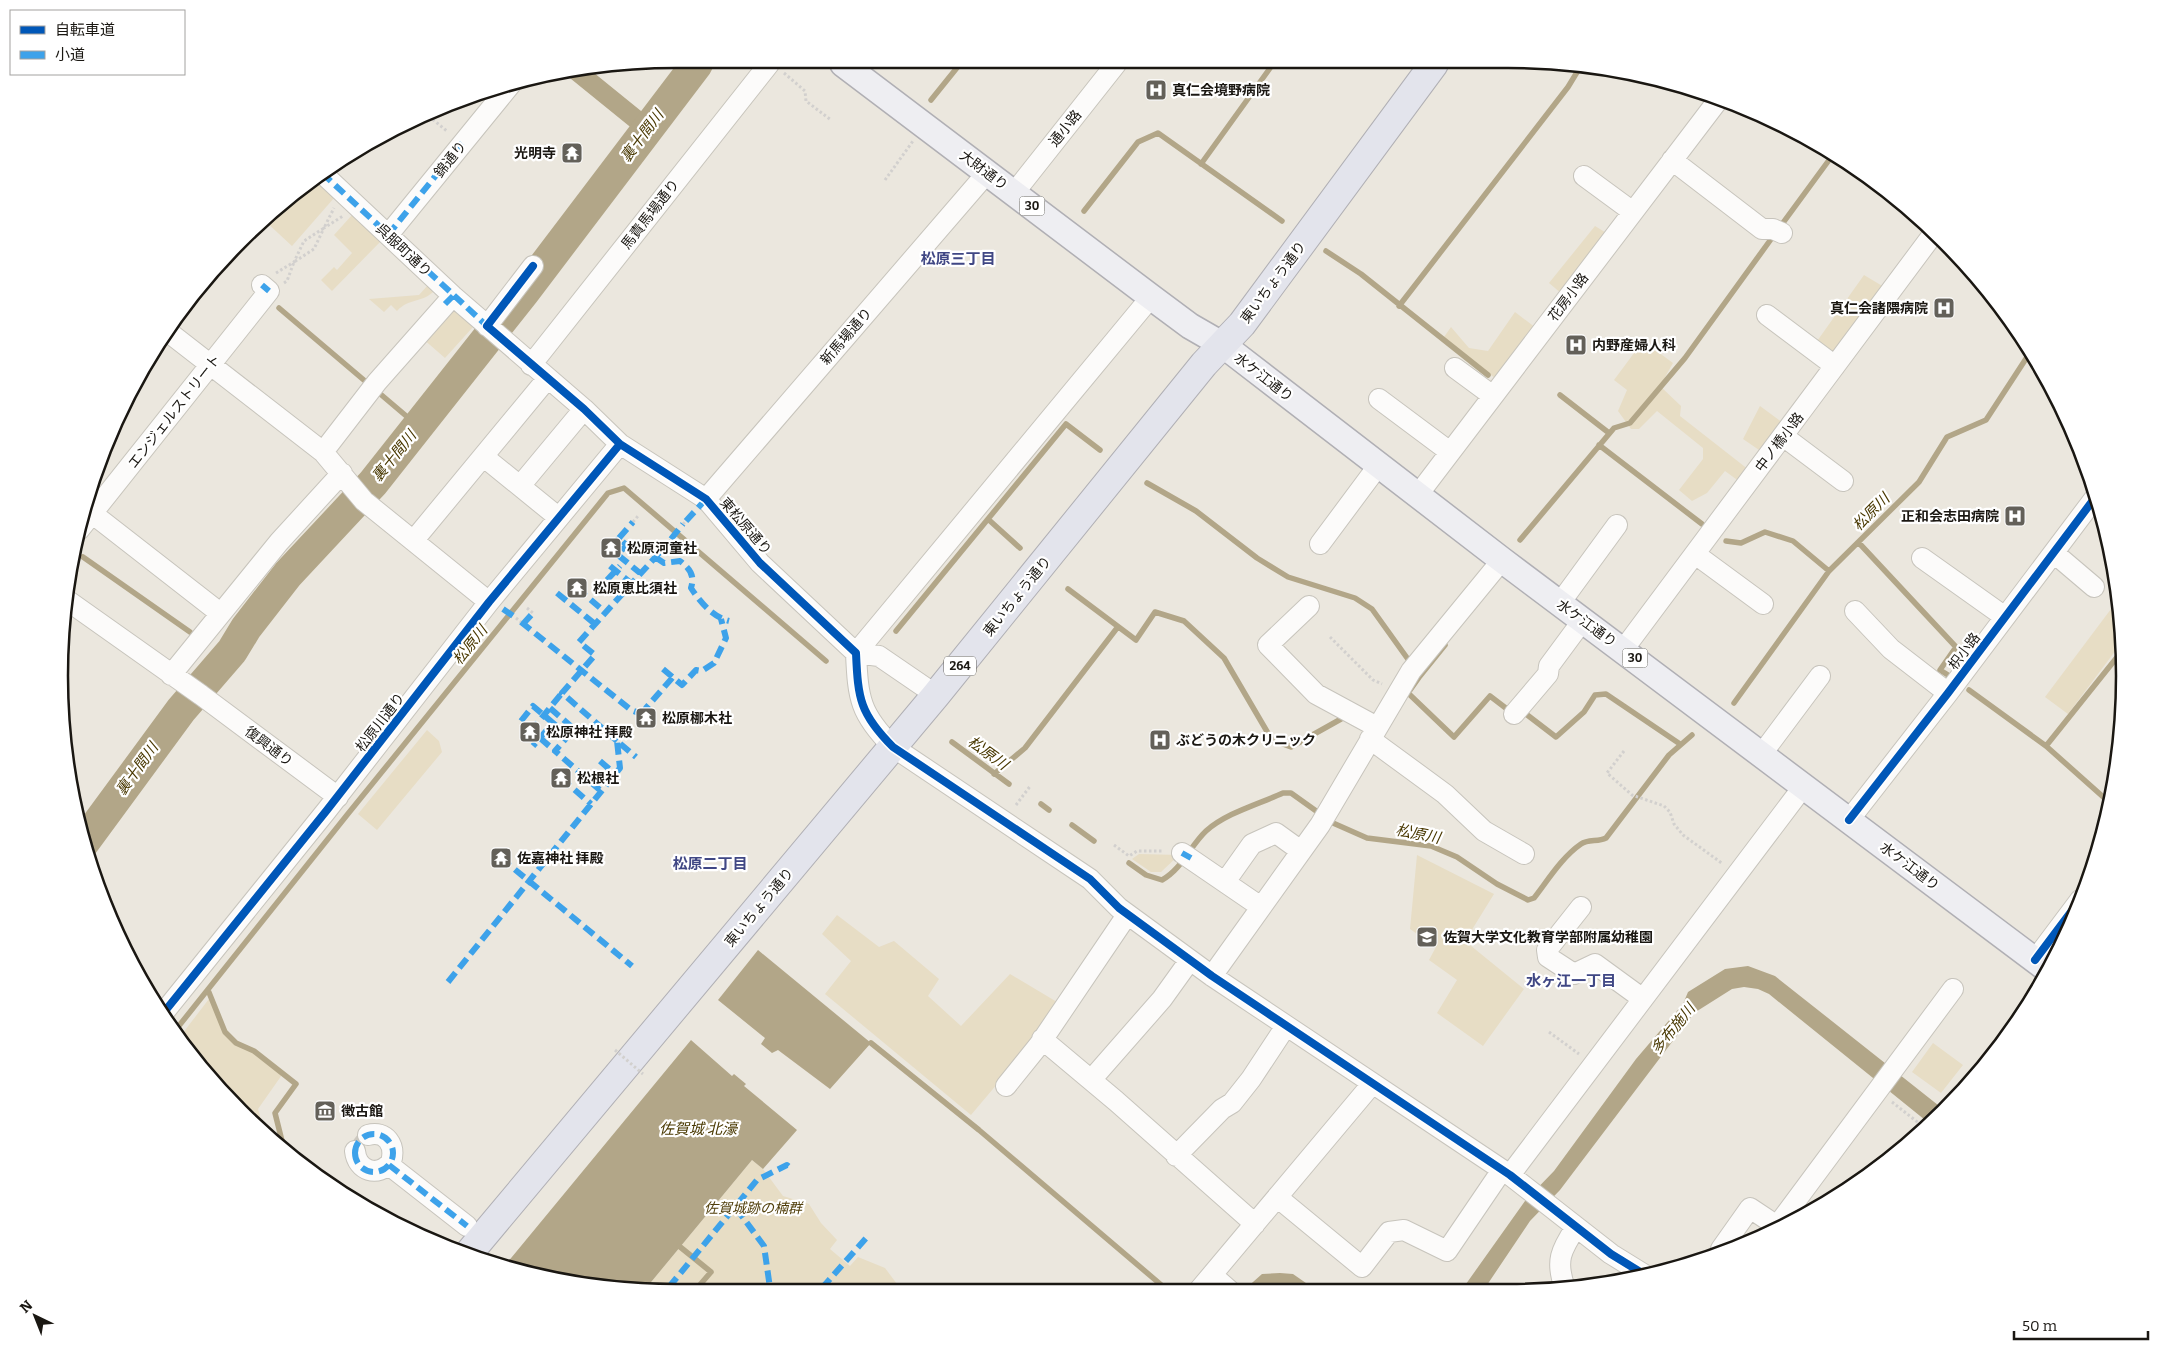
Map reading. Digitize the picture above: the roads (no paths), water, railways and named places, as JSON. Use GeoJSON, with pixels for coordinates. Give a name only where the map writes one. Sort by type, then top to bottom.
{"type":"FeatureCollection","features":[{"type":"Feature","properties":{"kind":"highway","name":"東いちょう通り"},"geometry":{"type":"LineString","coordinates":[[472,1248],[893,748],[1204,364],[1248,316],[1431,68]]}},
{"type":"Feature","properties":{"kind":"main road","name":"大財通り"},"geometry":{"type":"LineString","coordinates":[[848,68],[1190,326],[1223,345]]}},
{"type":"Feature","properties":{"kind":"main road","name":"水ケ江通り"},"geometry":{"type":"LineString","coordinates":[[1223,345],[1417,496],[2041,965]]}},
{"type":"Feature","properties":{"kind":"street","name":"馬責馬場通り"},"geometry":{"type":"LineString","coordinates":[[531,365],[773,68]]}},
{"type":"Feature","properties":{"kind":"street","name":"通小路"},"geometry":{"type":"LineString","coordinates":[[1014,193],[1113,68]]}},
{"type":"Feature","properties":{"kind":"street","name":"錦通り"},"geometry":{"type":"LineString","coordinates":[[388,235],[504,92]]}},
{"type":"Feature","properties":{"kind":"street","name":"花房小路"},"geometry":{"type":"LineString","coordinates":[[1417,496],[1715,104]]}},
{"type":"Feature","properties":{"kind":"street"},"geometry":{"type":"LineString","coordinates":[[1672,160],[1762,229],[1777,231]]}},
{"type":"Feature","properties":{"kind":"street","name":"新馬場通り"},"geometry":{"type":"LineString","coordinates":[[706,499],[987,173]]}},
{"type":"Feature","properties":{"kind":"street"},"geometry":{"type":"LineString","coordinates":[[1584,176],[1633,212]]}},
{"type":"Feature","properties":{"kind":"street","name":"呉服町通り"},"geometry":{"type":"LineString","coordinates":[[327,178],[388,235],[449,300],[487,326],[503,341]]}},
{"type":"Feature","properties":{"kind":"street","name":"中ノ橋小路"},"geometry":{"type":"LineString","coordinates":[[1623,650],[1930,238]]}},
{"type":"Feature","properties":{"kind":"street"},"geometry":{"type":"LineString","coordinates":[[487,326],[533,266]]}},
{"type":"Feature","properties":{"kind":"street","name":"エンジェルストリート"},"geometry":{"type":"LineString","coordinates":[[90,510],[210,364],[265,288]]}},
{"type":"Feature","properties":{"kind":"street"},"geometry":{"type":"LineString","coordinates":[[1151,297],[856,653],[858,694],[873,727],[893,748],[1090,879],[1109,901],[1212,976],[1506,1172],[1611,1254],[1637,1270]]}},
{"type":"Feature","properties":{"kind":"street"},"geometry":{"type":"LineString","coordinates":[[323,452],[373,387],[449,300]]}},
{"type":"Feature","properties":{"kind":"street"},"geometry":{"type":"LineString","coordinates":[[1767,315],[1835,366]]}},
{"type":"Feature","properties":{"kind":"street"},"geometry":{"type":"LineString","coordinates":[[172,335],[323,452],[360,496],[489,602]]}},
{"type":"Feature","properties":{"kind":"street","name":"東松原通り"},"geometry":{"type":"LineString","coordinates":[[503,341],[584,409],[620,444],[706,499],[760,563],[856,653]]}},
{"type":"Feature","properties":{"kind":"street"},"geometry":{"type":"LineString","coordinates":[[1455,368],[1493,396]]}},
{"type":"Feature","properties":{"kind":"street"},"geometry":{"type":"LineString","coordinates":[[414,540],[547,378]]}},
{"type":"Feature","properties":{"kind":"street"},"geometry":{"type":"LineString","coordinates":[[1379,399],[1450,452]]}},
{"type":"Feature","properties":{"kind":"street"},"geometry":{"type":"LineString","coordinates":[[520,486],[584,409]]}},
{"type":"Feature","properties":{"kind":"street"},"geometry":{"type":"LineString","coordinates":[[1783,436],[1843,481]]}},
{"type":"Feature","properties":{"kind":"street","name":"松原川通り"},"geometry":{"type":"LineString","coordinates":[[167,1009],[334,808],[489,602],[558,516],[620,444]]}},
{"type":"Feature","properties":{"kind":"street"},"geometry":{"type":"LineString","coordinates":[[484,456],[558,516]]}},
{"type":"Feature","properties":{"kind":"street"},"geometry":{"type":"LineString","coordinates":[[1320,544],[1378,466]]}},
{"type":"Feature","properties":{"kind":"street"},"geometry":{"type":"LineString","coordinates":[[171,674],[220,613],[342,473]]}},
{"type":"Feature","properties":{"kind":"street","name":"枳小路"},"geometry":{"type":"LineString","coordinates":[[1848,820],[1948,693],[2091,503]]}},
{"type":"Feature","properties":{"kind":"street"},"geometry":{"type":"LineString","coordinates":[[88,519],[220,613]]}},
{"type":"Feature","properties":{"kind":"street"},"geometry":{"type":"LineString","coordinates":[[1560,603],[1617,525]]}},
{"type":"Feature","properties":{"kind":"street"},"geometry":{"type":"LineString","coordinates":[[2054,553],[2094,587]]}},
{"type":"Feature","properties":{"kind":"street"},"geometry":{"type":"LineString","coordinates":[[1695,554],[1763,604]]}},
{"type":"Feature","properties":{"kind":"street"},"geometry":{"type":"LineString","coordinates":[[1922,558],[2005,617]]}},
{"type":"Feature","properties":{"kind":"street"},"geometry":{"type":"LineString","coordinates":[[1212,976],[1324,818],[1414,666],[1502,560]]}},
{"type":"Feature","properties":{"kind":"street","name":"復興通り"},"geometry":{"type":"LineString","coordinates":[[72,604],[196,692],[334,808]]}},
{"type":"Feature","properties":{"kind":"street"},"geometry":{"type":"LineString","coordinates":[[1309,606],[1268,645],[1316,694],[1374,733],[1445,794],[1484,831],[1524,854]]}},
{"type":"Feature","properties":{"kind":"street"},"geometry":{"type":"LineString","coordinates":[[1855,611],[1891,649],[1948,693]]}},
{"type":"Feature","properties":{"kind":"street"},"geometry":{"type":"LineString","coordinates":[[1514,714],[1548,674],[1549,666],[1583,620]]}},
{"type":"Feature","properties":{"kind":"street"},"geometry":{"type":"LineString","coordinates":[[856,653],[879,656],[936,695]]}},
{"type":"Feature","properties":{"kind":"street"},"geometry":{"type":"LineString","coordinates":[[1761,755],[1820,676]]}},
{"type":"Feature","properties":{"kind":"street"},"geometry":{"type":"LineString","coordinates":[[1277,1197],[1362,1267],[1389,1232],[1404,1230],[1447,1251],[1506,1172],[1594,1064],[1803,787]]}},
{"type":"Feature","properties":{"kind":"street"},"geometry":{"type":"LineString","coordinates":[[1225,882],[1252,844],[1276,833],[1302,851]]}},
{"type":"Feature","properties":{"kind":"street"},"geometry":{"type":"LineString","coordinates":[[1187,855],[1261,907]]}},
{"type":"Feature","properties":{"kind":"street"},"geometry":{"type":"LineString","coordinates":[[1581,907],[1547,950],[1548,957],[1574,974],[1595,964],[1643,999]]}},
{"type":"Feature","properties":{"kind":"street"},"geometry":{"type":"LineString","coordinates":[[1006,1086],[1042,1039],[1127,915]]}},
{"type":"Feature","properties":{"kind":"street"},"geometry":{"type":"LineString","coordinates":[[2041,965],[2055,941]]}},
{"type":"Feature","properties":{"kind":"street"},"geometry":{"type":"LineString","coordinates":[[1091,1080],[1162,999],[1190,960]]}},
{"type":"Feature","properties":{"kind":"street"},"geometry":{"type":"LineString","coordinates":[[1784,1217],[1883,1092],[1898,1063],[1953,989]]}},
{"type":"Feature","properties":{"kind":"street"},"geometry":{"type":"LineString","coordinates":[[1176,1156],[1222,1109],[1232,1103],[1251,1079],[1286,1026]]}},
{"type":"Feature","properties":{"kind":"street"},"geometry":{"type":"LineString","coordinates":[[1042,1039],[1255,1224]]}},
{"type":"Feature","properties":{"kind":"street"},"geometry":{"type":"LineString","coordinates":[[1206,1282],[1372,1084]]}},
{"type":"Feature","properties":{"kind":"street"},"geometry":{"type":"LineString","coordinates":[[355,1151],[358,1163],[368,1170],[380,1170],[389,1165],[393,1151],[388,1140],[377,1134],[368,1135]]}},
{"type":"Feature","properties":{"kind":"street"},"geometry":{"type":"LineString","coordinates":[[389,1165],[468,1226]]}},
{"type":"Feature","properties":{"kind":"street"},"geometry":{"type":"LineString","coordinates":[[1740,1235],[1750,1208],[1772,1223]]}},
{"type":"Feature","properties":{"kind":"street"},"geometry":{"type":"LineString","coordinates":[[1562,1281],[1559,1271],[1562,1248],[1576,1227]]}},
{"type":"Feature","properties":{"kind":"water"},"geometry":{"type":"Polygon","coordinates":[[[758,950],[871,1043],[830,1089],[778,1050],[772,1053],[761,1044],[765,1038],[718,1000],[758,950]]]}},
{"type":"Feature","properties":{"kind":"water","name":"多布施川"},"geometry":{"type":"Polygon","coordinates":[[[1748,966],[1775,976],[1938,1105],[1924,1119],[1769,994],[1758,989],[1744,987],[1732,989],[1694,1013],[1560,1190],[1530,1221],[1488,1284],[1466,1284],[1525,1201],[1554,1171],[1636,1059],[1683,1004],[1688,992],[1725,969],[1748,966]]]}},
{"type":"Feature","properties":{"kind":"water","name":"佐賀城 北濠"},"geometry":{"type":"Polygon","coordinates":[[[691,1040],[732,1076],[734,1074],[746,1084],[744,1086],[797,1130],[763,1169],[752,1160],[651,1283],[596,1278],[557,1272],[509,1260],[691,1040]]]}},
{"type":"Feature","properties":{"kind":"water"},"geometry":{"type":"Polygon","coordinates":[[[1262,1274],[1293,1274],[1307,1284],[1251,1284],[1262,1274]]]}},
{"type":"Feature","properties":{"kind":"waterway","name":"裏十間川"},"geometry":{"type":"LineString","coordinates":[[89,835],[181,710],[232,651],[246,628],[288,574],[373,483],[524,292],[694,68]]}},
{"type":"Feature","properties":{"kind":"waterway"},"geometry":{"type":"LineString","coordinates":[[931,100],[957,68]]}},
{"type":"Feature","properties":{"kind":"waterway"},"geometry":{"type":"LineString","coordinates":[[1201,164],[1270,68]]}},
{"type":"Feature","properties":{"kind":"waterway"},"geometry":{"type":"LineString","coordinates":[[1399,306],[1568,87],[1577,72]]}},
{"type":"Feature","properties":{"kind":"waterway"},"geometry":{"type":"LineString","coordinates":[[582,75],[648,129]]}},
{"type":"Feature","properties":{"kind":"waterway"},"geometry":{"type":"LineString","coordinates":[[1084,211],[1138,142],[1158,133],[1282,221]]}},
{"type":"Feature","properties":{"kind":"waterway"},"geometry":{"type":"LineString","coordinates":[[1780,227],[1829,159]]}},
{"type":"Feature","properties":{"kind":"waterway"},"geometry":{"type":"LineString","coordinates":[[1520,540],[1614,428],[1630,423],[1685,358],[1774,235]]}},
{"type":"Feature","properties":{"kind":"waterway"},"geometry":{"type":"LineString","coordinates":[[1326,251],[1361,274],[1488,375]]}},
{"type":"Feature","properties":{"kind":"waterway"},"geometry":{"type":"LineString","coordinates":[[279,308],[418,426]]}},
{"type":"Feature","properties":{"kind":"waterway","name":"松原川"},"geometry":{"type":"LineString","coordinates":[[1734,703],[1829,571],[1919,482],[1947,437],[1986,420],[2026,358]]}},
{"type":"Feature","properties":{"kind":"waterway"},"geometry":{"type":"LineString","coordinates":[[1560,395],[1609,433]]}},
{"type":"Feature","properties":{"kind":"waterway"},"geometry":{"type":"LineString","coordinates":[[896,631],[1066,424],[1100,450]]}},
{"type":"Feature","properties":{"kind":"waterway"},"geometry":{"type":"LineString","coordinates":[[1599,445],[1702,524]]}},
{"type":"Feature","properties":{"kind":"waterway"},"geometry":{"type":"LineString","coordinates":[[1147,483],[1196,511],[1257,558],[1288,577],[1355,598],[1372,609],[1420,676],[1445,645]]}},
{"type":"Feature","properties":{"kind":"waterway","name":"松原川"},"geometry":{"type":"LineString","coordinates":[[179,1026],[608,493],[624,488],[826,661]]}},
{"type":"Feature","properties":{"kind":"waterway"},"geometry":{"type":"LineString","coordinates":[[989,520],[1020,548]]}},
{"type":"Feature","properties":{"kind":"waterway"},"geometry":{"type":"LineString","coordinates":[[1726,541],[1741,543],[1765,532],[1793,541],[1829,571]]}},
{"type":"Feature","properties":{"kind":"waterway"},"geometry":{"type":"LineString","coordinates":[[1859,543],[1956,647],[1940,670],[1948,675]]}},
{"type":"Feature","properties":{"kind":"waterway"},"geometry":{"type":"LineString","coordinates":[[83,557],[190,632]]}},
{"type":"Feature","properties":{"kind":"waterway"},"geometry":{"type":"LineString","coordinates":[[1068,589],[1136,640],[1155,612],[1184,621],[1224,658],[1272,740],[1291,747],[1341,719]]}},
{"type":"Feature","properties":{"kind":"waterway"},"geometry":{"type":"LineString","coordinates":[[994,774],[1025,748],[1117,628]]}},
{"type":"Feature","properties":{"kind":"waterway"},"geometry":{"type":"LineString","coordinates":[[2046,746],[2116,658]]}},
{"type":"Feature","properties":{"kind":"waterway"},"geometry":{"type":"LineString","coordinates":[[1420,676],[1408,693],[1454,737],[1490,696],[1507,709]]}},
{"type":"Feature","properties":{"kind":"waterway"},"geometry":{"type":"LineString","coordinates":[[1969,690],[2046,746],[2104,798]]}},
{"type":"Feature","properties":{"kind":"waterway"},"geometry":{"type":"LineString","coordinates":[[1526,714],[1556,737],[1584,712],[1595,695],[1606,694],[1680,744]]}},
{"type":"Feature","properties":{"kind":"waterway","name":"松原川"},"geometry":{"type":"LineString","coordinates":[[1129,863],[1146,875],[1162,880],[1175,870],[1200,837],[1214,825],[1253,805],[1283,793],[1291,793],[1333,823],[1367,838],[1431,846],[1457,857],[1497,884],[1528,900],[1534,898],[1574,849],[1584,842],[1606,838],[1669,755],[1692,735]]}},
{"type":"Feature","properties":{"kind":"waterway","name":"松原川"},"geometry":{"type":"LineString","coordinates":[[952,742],[1009,784]]}},
{"type":"Feature","properties":{"kind":"waterway"},"geometry":{"type":"LineString","coordinates":[[1041,804],[1049,810]]}},
{"type":"Feature","properties":{"kind":"waterway"},"geometry":{"type":"LineString","coordinates":[[1072,825],[1094,841]]}},
{"type":"Feature","properties":{"kind":"waterway"},"geometry":{"type":"LineString","coordinates":[[208,990],[225,1032],[236,1043],[254,1051],[296,1084],[275,1113],[281,1138]]}},
{"type":"Feature","properties":{"kind":"waterway"},"geometry":{"type":"LineString","coordinates":[[871,1043],[979,1130],[1160,1284]]}},
{"type":"Feature","properties":{"kind":"waterway"},"geometry":{"type":"LineString","coordinates":[[679,1246],[711,1272],[701,1284]]}},
{"type":"Feature","properties":{"kind":"tunnel"},"geometry":{"type":"LineString","coordinates":[[355,1138],[359,1141]]}},
{"type":"Feature","properties":{"kind":"place","name":"真仁会境野病院"},"geometry":{"type":"Point","coordinates":[1156,90]}},
{"type":"Feature","properties":{"kind":"place","name":"光明寺"},"geometry":{"type":"Point","coordinates":[572,153]}},
{"type":"Feature","properties":{"kind":"place","name":"真仁会諸隈病院"},"geometry":{"type":"Point","coordinates":[1944,308]}},
{"type":"Feature","properties":{"kind":"place","name":"内野産婦人科"},"geometry":{"type":"Point","coordinates":[1576,345]}},
{"type":"Feature","properties":{"kind":"place","name":"正和会志田病院"},"geometry":{"type":"Point","coordinates":[2015,516]}},
{"type":"Feature","properties":{"kind":"place","name":"松原河童社"},"geometry":{"type":"Point","coordinates":[611,548]}},
{"type":"Feature","properties":{"kind":"place","name":"松原恵比須社"},"geometry":{"type":"Point","coordinates":[577,588]}},
{"type":"Feature","properties":{"kind":"place","name":"松原梛木社"},"geometry":{"type":"Point","coordinates":[646,718]}},
{"type":"Feature","properties":{"kind":"place","name":"松原神社 拝殿"},"geometry":{"type":"Point","coordinates":[530,732]}},
{"type":"Feature","properties":{"kind":"place","name":"ぶどうの木クリニック"},"geometry":{"type":"Point","coordinates":[1160,740]}},
{"type":"Feature","properties":{"kind":"place","name":"松根社"},"geometry":{"type":"Point","coordinates":[561,778]}},
{"type":"Feature","properties":{"kind":"place","name":"佐嘉神社 拝殿"},"geometry":{"type":"Point","coordinates":[501,858]}},
{"type":"Feature","properties":{"kind":"place","name":"佐賀大学文化教育学部附属幼稚園"},"geometry":{"type":"Point","coordinates":[1427,937]}},
{"type":"Feature","properties":{"kind":"place","name":"徴古館"},"geometry":{"type":"Point","coordinates":[325,1111]}},
{"type":"Feature","properties":{"kind":"district","name":"松原三丁目"},"geometry":{"type":"Point","coordinates":[958,259]}},
{"type":"Feature","properties":{"kind":"district","name":"松原二丁目"},"geometry":{"type":"Point","coordinates":[710,864]}},
{"type":"Feature","properties":{"kind":"district","name":"水ヶ江一丁目"},"geometry":{"type":"Point","coordinates":[1571,981]}},
{"type":"Feature","properties":{"kind":"park label","name":"佐賀城跡の楠群"},"geometry":{"type":"Point","coordinates":[753,1208]}}]}
